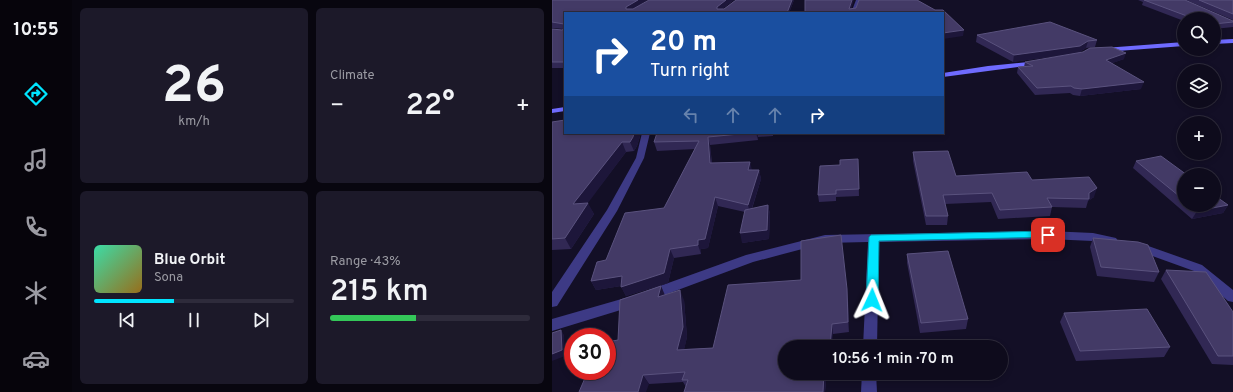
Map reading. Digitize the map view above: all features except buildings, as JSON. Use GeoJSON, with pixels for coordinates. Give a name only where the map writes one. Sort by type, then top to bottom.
{"type":"FeatureCollection","features":[{"type":"Feature","properties":{"kind":"street"},"geometry":{"type":"LineString","coordinates":[[853,12],[858,0]]}},
{"type":"Feature","properties":{"kind":"street"},"geometry":{"type":"LineString","coordinates":[[1221,42],[1233,41]]}},
{"type":"Feature","properties":{"kind":"street"},"geometry":{"type":"LineString","coordinates":[[1094,51],[1177,45]]}},
{"type":"Feature","properties":{"kind":"street"},"geometry":{"type":"LineString","coordinates":[[944,75],[988,68],[1046,62]]}},
{"type":"Feature","properties":{"kind":"street"},"geometry":{"type":"LineString","coordinates":[[552,111],[564,110]]}},
{"type":"Feature","properties":{"kind":"street"},"geometry":{"type":"LineString","coordinates":[[552,302],[612,211],[640,158],[646,134]]}},
{"type":"Feature","properties":{"kind":"street"},"geometry":{"type":"LineString","coordinates":[[552,326],[682,284],[750,258],[786,247],[824,239],[1048,235],[1092,237],[1125,244],[1198,268],[1233,297]]}},
{"type":"Feature","properties":{"kind":"street"},"geometry":{"type":"LineString","coordinates":[[870,340],[874,237]]}},
{"type":"Feature","properties":{"kind":"street"},"geometry":{"type":"LineString","coordinates":[[869,392],[870,380]]}},
{"type":"Feature","properties":{"kind":"route"},"geometry":{"type":"LineString","coordinates":[[872,300],[874,237],[1048,235]]}}]}
